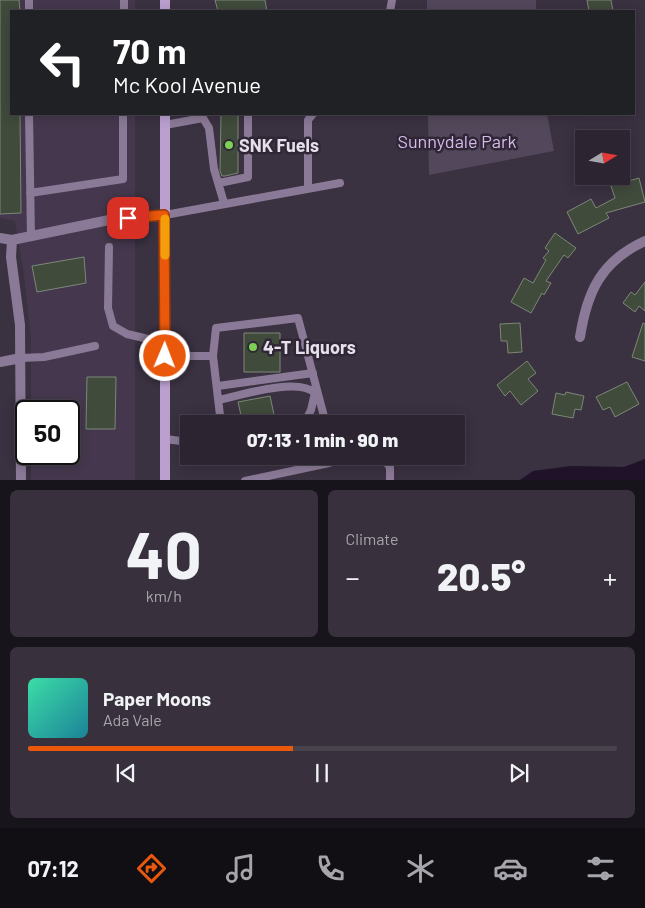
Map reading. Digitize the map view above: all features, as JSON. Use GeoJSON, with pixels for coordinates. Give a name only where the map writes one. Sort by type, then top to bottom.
{"type":"FeatureCollection","features":[{"type":"Feature","properties":{"kind":"main road"},"geometry":{"type":"LineString","coordinates":[[165,115],[165,480]]}},
{"type":"Feature","properties":{"kind":"street"},"geometry":{"type":"LineString","coordinates":[[0,238],[12,240],[31,238],[114,219],[164,215]]}},
{"type":"Feature","properties":{"kind":"street"},"geometry":{"type":"LineString","coordinates":[[12,240],[11,257],[20,325],[21,480]]}},
{"type":"Feature","properties":{"kind":"street"},"geometry":{"type":"LineString","coordinates":[[580,337],[587,300],[595,284],[624,254],[645,241]]}},
{"type":"Feature","properties":{"kind":"street"},"geometry":{"type":"LineString","coordinates":[[0,362],[21,358]]}},
{"type":"Feature","properties":{"kind":"lane"},"geometry":{"type":"LineString","coordinates":[[29,115],[31,238]]}},
{"type":"Feature","properties":{"kind":"lane"},"geometry":{"type":"LineString","coordinates":[[30,193],[123,178],[123,115]]}},
{"type":"Feature","properties":{"kind":"lane"},"geometry":{"type":"LineString","coordinates":[[219,183],[248,176],[248,115]]}},
{"type":"Feature","properties":{"kind":"lane"},"geometry":{"type":"LineString","coordinates":[[308,188],[308,120],[312,115]]}},
{"type":"Feature","properties":{"kind":"lane"},"geometry":{"type":"LineString","coordinates":[[165,125],[204,116],[209,128],[214,169],[224,203]]}},
{"type":"Feature","properties":{"kind":"lane"},"geometry":{"type":"LineString","coordinates":[[164,215],[340,183]]}},
{"type":"Feature","properties":{"kind":"lane"},"geometry":{"type":"LineString","coordinates":[[109,247],[108,308],[113,326],[127,334],[165,343]]}},
{"type":"Feature","properties":{"kind":"lane"},"geometry":{"type":"LineString","coordinates":[[220,415],[213,356],[216,328],[298,318],[324,415]]}},
{"type":"Feature","properties":{"kind":"lane"},"geometry":{"type":"LineString","coordinates":[[21,358],[44,357],[95,346]]}},
{"type":"Feature","properties":{"kind":"lane"},"geometry":{"type":"LineString","coordinates":[[165,356],[213,356]]}},
{"type":"Feature","properties":{"kind":"lane"},"geometry":{"type":"LineString","coordinates":[[218,386],[313,373]]}},
{"type":"Feature","properties":{"kind":"lane"},"geometry":{"type":"LineString","coordinates":[[219,400],[294,386],[310,388],[315,393],[308,415]]}},
{"type":"Feature","properties":{"kind":"lane"},"geometry":{"type":"LineString","coordinates":[[165,439],[180,441]]}},
{"type":"Feature","properties":{"kind":"lane"},"geometry":{"type":"LineString","coordinates":[[245,480],[319,465]]}},
{"type":"Feature","properties":{"kind":"lane"},"geometry":{"type":"LineString","coordinates":[[388,465],[390,480]]}},
{"type":"Feature","properties":{"kind":"shaded area"},"geometry":{"type":"Polygon","coordinates":[[[0,0],[135,0],[135,10],[10,10],[10,115],[135,115],[135,480],[31,480],[31,465],[80,465],[80,400],[31,400],[31,338],[24,275],[15,221],[0,218],[0,0]]]}},
{"type":"Feature","properties":{"kind":"shaded area"},"geometry":{"type":"Polygon","coordinates":[[[645,459],[645,480],[520,480],[533,471],[571,466],[624,467],[645,459]]]}},
{"type":"Feature","properties":{"kind":"green space"},"geometry":{"type":"Polygon","coordinates":[[[427,0],[536,0],[536,10],[427,10],[427,0]]]}},
{"type":"Feature","properties":{"kind":"green space","name":"Sunnydale Park"},"geometry":{"type":"Polygon","coordinates":[[[428,115],[547,115],[554,151],[429,175],[428,115]]]}},
{"type":"Feature","properties":{"kind":"building"},"geometry":{"type":"Polygon","coordinates":[[[0,0],[19,0],[20,10],[10,10],[10,115],[20,115],[21,213],[0,214],[0,0]]]}},
{"type":"Feature","properties":{"kind":"building"},"geometry":{"type":"Polygon","coordinates":[[[215,0],[265,0],[267,10],[218,10],[215,0]]]}},
{"type":"Feature","properties":{"kind":"building"},"geometry":{"type":"Polygon","coordinates":[[[587,0],[611,0],[613,10],[589,10],[587,0]]]}},
{"type":"Feature","properties":{"kind":"building","name":"SNK Fuels"},"geometry":{"type":"Polygon","coordinates":[[[221,115],[238,115],[238,173],[222,176],[220,171],[221,115]]]}},
{"type":"Feature","properties":{"kind":"building"},"geometry":{"type":"Polygon","coordinates":[[[639,178],[645,202],[606,213],[609,218],[578,234],[567,212],[591,199],[596,208],[615,198],[611,186],[630,185],[630,181],[639,178]]]}},
{"type":"Feature","properties":{"kind":"building"},"geometry":{"type":"Polygon","coordinates":[[[555,233],[576,248],[568,258],[564,255],[546,281],[551,283],[544,295],[542,293],[531,313],[511,302],[524,278],[533,283],[546,260],[543,258],[549,251],[545,248],[555,233]]]}},
{"type":"Feature","properties":{"kind":"building"},"geometry":{"type":"Polygon","coordinates":[[[84,257],[86,283],[37,292],[32,266],[84,257]]]}},
{"type":"Feature","properties":{"kind":"building"},"geometry":{"type":"Polygon","coordinates":[[[645,282],[645,311],[639,306],[635,312],[623,303],[631,292],[635,295],[645,282]]]}},
{"type":"Feature","properties":{"kind":"building"},"geometry":{"type":"Polygon","coordinates":[[[520,323],[522,352],[508,353],[507,341],[501,341],[500,324],[520,323]]]}},
{"type":"Feature","properties":{"kind":"building"},"geometry":{"type":"Polygon","coordinates":[[[643,323],[645,324],[645,361],[632,357],[643,323]]]}},
{"type":"Feature","properties":{"kind":"building"},"geometry":{"type":"Polygon","coordinates":[[[244,333],[280,333],[280,372],[244,372],[244,333]]]}},
{"type":"Feature","properties":{"kind":"building"},"geometry":{"type":"Polygon","coordinates":[[[527,361],[536,373],[528,379],[538,391],[521,405],[510,391],[505,396],[497,385],[527,361]]]}},
{"type":"Feature","properties":{"kind":"building"},"geometry":{"type":"Polygon","coordinates":[[[87,377],[116,377],[115,429],[86,429],[87,377]]]}},
{"type":"Feature","properties":{"kind":"building"},"geometry":{"type":"Polygon","coordinates":[[[627,382],[639,404],[615,417],[610,407],[603,410],[596,397],[627,382]]]}},
{"type":"Feature","properties":{"kind":"building"},"geometry":{"type":"Polygon","coordinates":[[[566,392],[584,396],[581,410],[575,409],[573,418],[552,414],[556,393],[565,395],[566,392]]]}},
{"type":"Feature","properties":{"kind":"building"},"geometry":{"type":"Polygon","coordinates":[[[270,396],[274,415],[241,415],[238,402],[270,396]]]}},
{"type":"Feature","properties":{"kind":"slow traffic"},"geometry":{"type":"LineString","coordinates":[[165,219],[165,255]]}},
{"type":"Feature","properties":{"kind":"place","name":"SNK Fuels"},"geometry":{"type":"Point","coordinates":[229,145]}},
{"type":"Feature","properties":{"kind":"place","name":"4-T Liquors"},"geometry":{"type":"Point","coordinates":[253,347]}},
{"type":"Feature","properties":{"kind":"route"},"geometry":{"type":"LineString","coordinates":[[128,218],[164,215],[165,356]]}}]}
